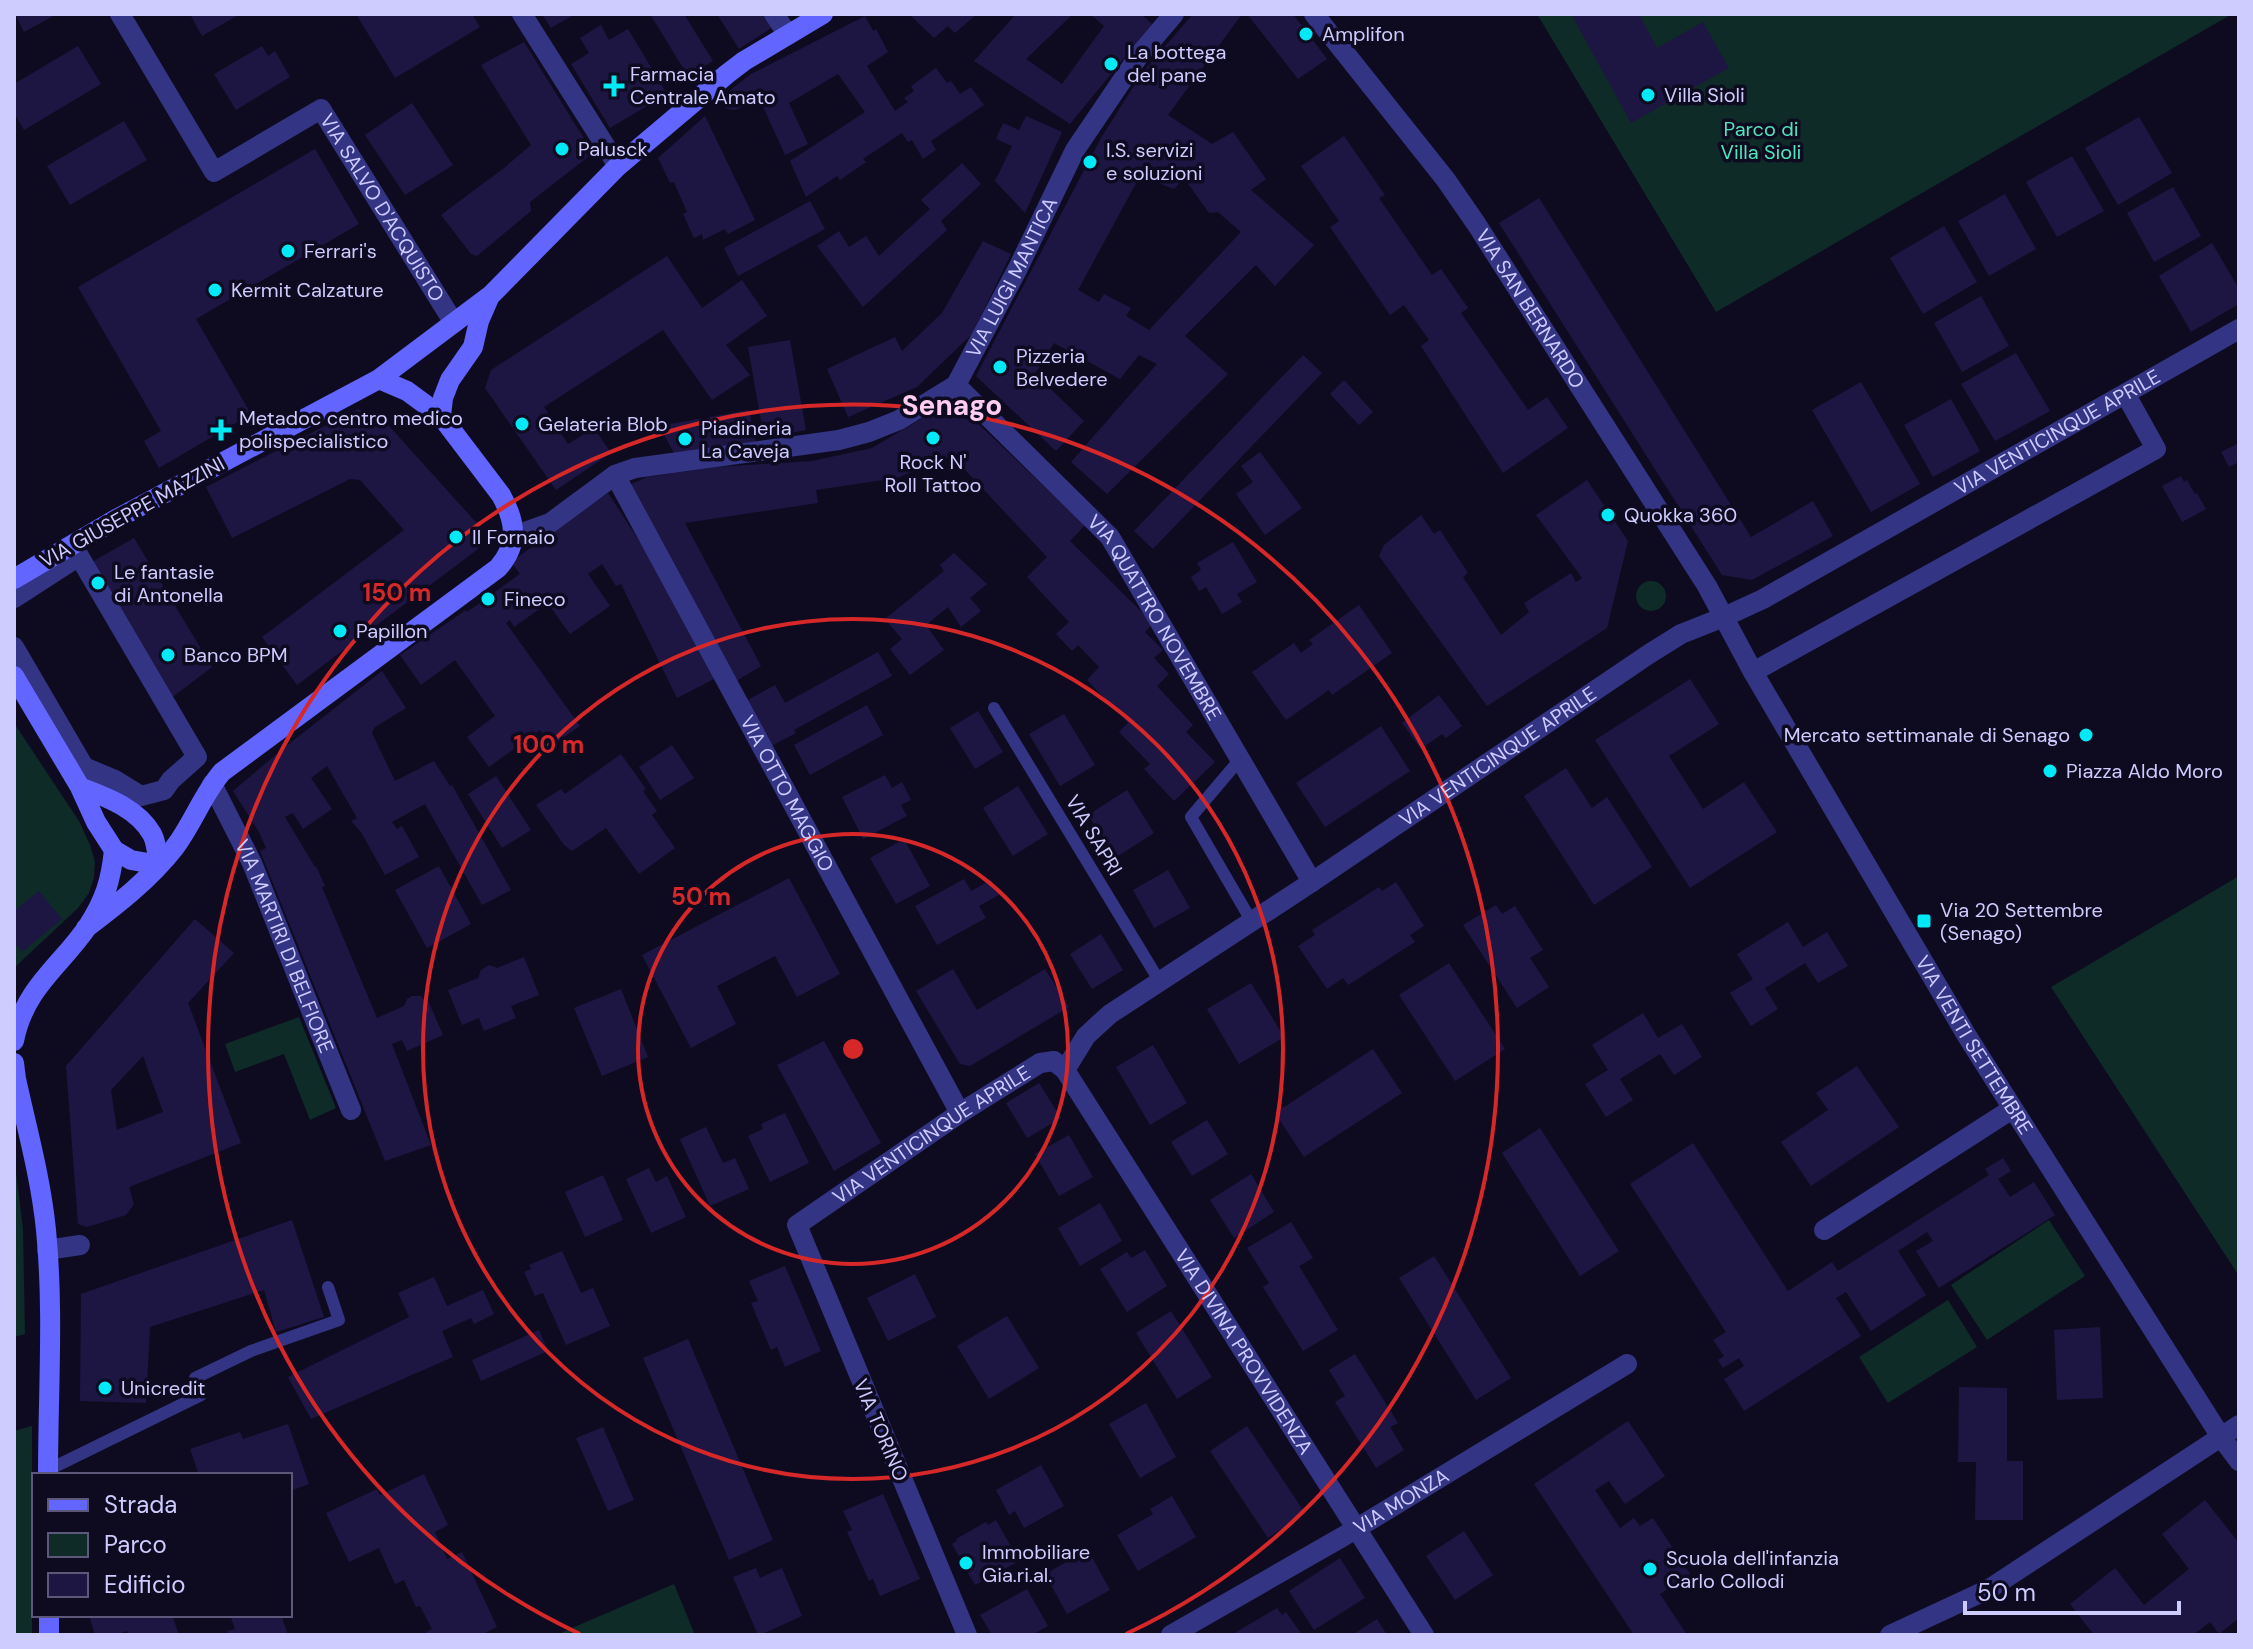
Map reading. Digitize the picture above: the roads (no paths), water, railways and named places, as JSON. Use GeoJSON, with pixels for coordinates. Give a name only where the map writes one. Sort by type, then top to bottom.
{"type":"FeatureCollection","features":[{"type":"Feature","properties":{"kind":"street","name":"VIA SALVO D'ACQUISTO"},"geometry":{"type":"LineString","coordinates":[[120,14],[214,172],[321,109],[454,323]]}},
{"type":"Feature","properties":{"kind":"street"},"geometry":{"type":"LineString","coordinates":[[522,14],[618,166]]}},
{"type":"Feature","properties":{"kind":"street"},"geometry":{"type":"LineString","coordinates":[[774,14],[788,35]]}},
{"type":"Feature","properties":{"kind":"street","name":"VIA GIUSEPPE MAZZINI"},"geometry":{"type":"LineString","coordinates":[[14,579],[118,518],[379,379],[491,295],[618,166],[735,67],[823,14]]}},
{"type":"Feature","properties":{"kind":"street","name":"VIA LUIGI MANTICA"},"geometry":{"type":"LineString","coordinates":[[956,385],[1018,268],[1075,150],[1140,54],[1174,14]]}},
{"type":"Feature","properties":{"kind":"street","name":"VIA SAN BERNARDO"},"geometry":{"type":"LineString","coordinates":[[1314,14],[1454,191],[1724,617]]}},
{"type":"Feature","properties":{"kind":"street"},"geometry":{"type":"LineString","coordinates":[[441,416],[443,398],[450,380],[468,355],[491,295]]}},
{"type":"Feature","properties":{"kind":"street"},"geometry":{"type":"LineString","coordinates":[[454,323],[468,355]]}},
{"type":"Feature","properties":{"kind":"street","name":"VIA VENTICINQUE APRILE"},"geometry":{"type":"LineString","coordinates":[[797,1225],[960,1113],[1040,1063],[1054,1061],[1065,1070],[1086,1036],[1110,1014],[1681,634],[1763,599],[2239,329]]}},
{"type":"Feature","properties":{"kind":"street"},"geometry":{"type":"LineString","coordinates":[[86,928],[130,894],[159,865],[176,845],[222,772],[498,568],[512,549],[513,533],[507,506],[441,416],[407,391],[379,379]]}},
{"type":"Feature","properties":{"kind":"street"},"geometry":{"type":"LineString","coordinates":[[513,533],[550,523],[615,475],[635,468],[839,440],[899,420],[956,385]]}},
{"type":"Feature","properties":{"kind":"street","name":"VIA QUATTRO NOVEMBRE"},"geometry":{"type":"LineString","coordinates":[[956,385],[1110,537],[1312,882]]}},
{"type":"Feature","properties":{"kind":"street"},"geometry":{"type":"LineString","coordinates":[[1753,672],[2156,449],[2126,395]]}},
{"type":"Feature","properties":{"kind":"street","name":"VIA OTTO MAGGIO"},"geometry":{"type":"LineString","coordinates":[[615,475],[960,1113]]}},
{"type":"Feature","properties":{"kind":"street"},"geometry":{"type":"LineString","coordinates":[[14,598],[79,556],[197,757],[164,790],[141,796],[115,780],[84,767],[14,647]]}},
{"type":"Feature","properties":{"kind":"street","name":"VIA VENTI SETTEMBRE"},"geometry":{"type":"LineString","coordinates":[[1724,617],[1753,672],[2012,1109],[2239,1461]]}},
{"type":"Feature","properties":{"kind":"street"},"geometry":{"type":"LineString","coordinates":[[14,676],[114,850],[131,860],[159,865]]}},
{"type":"Feature","properties":{"kind":"street","name":"VIA MARTIRI DI BELFIORE"},"geometry":{"type":"LineString","coordinates":[[212,784],[252,863],[351,1110]]}},
{"type":"Feature","properties":{"kind":"street"},"geometry":{"type":"LineString","coordinates":[[80,787],[111,799],[137,815],[153,836],[159,865]]}},
{"type":"Feature","properties":{"kind":"street"},"geometry":{"type":"LineString","coordinates":[[14,1041],[26,1004],[101,904],[112,878],[114,850]]}},
{"type":"Feature","properties":{"kind":"street"},"geometry":{"type":"LineString","coordinates":[[14,1063],[41,1193],[47,1250],[51,1336],[48,1472]]}},
{"type":"Feature","properties":{"kind":"street","name":"VIA DIVINA PROVVIDENZA"},"geometry":{"type":"LineString","coordinates":[[1065,1070],[1424,1635]]}},
{"type":"Feature","properties":{"kind":"street"},"geometry":{"type":"LineString","coordinates":[[1824,1230],[2012,1109]]}},
{"type":"Feature","properties":{"kind":"street","name":"VIA TORINO"},"geometry":{"type":"LineString","coordinates":[[797,1225],[967,1635]]}},
{"type":"Feature","properties":{"kind":"street"},"geometry":{"type":"LineString","coordinates":[[47,1250],[80,1245]]}},
{"type":"Feature","properties":{"kind":"street","name":"VIA MONZA"},"geometry":{"type":"LineString","coordinates":[[1171,1635],[1358,1528],[1627,1364]]}},
{"type":"Feature","properties":{"kind":"street"},"geometry":{"type":"LineString","coordinates":[[1890,1635],[1989,1589],[2239,1425]]}},
{"type":"Feature","properties":{"kind":"lane","name":"VIA SAPRI"},"geometry":{"type":"LineString","coordinates":[[994,708],[1160,982]]}},
{"type":"Feature","properties":{"kind":"lane"},"geometry":{"type":"LineString","coordinates":[[1241,758],[1191,817],[1252,922]]}},
{"type":"Feature","properties":{"kind":"lane"},"geometry":{"type":"LineString","coordinates":[[48,1472],[201,1395],[195,1378],[251,1351],[339,1320],[328,1287]]}},
{"type":"Feature","properties":{"kind":"place","name":"Amplifon"},"geometry":{"type":"Point","coordinates":[1306,34]}},
{"type":"Feature","properties":{"kind":"place","name":"La bottega del pane"},"geometry":{"type":"Point","coordinates":[1111,64]}},
{"type":"Feature","properties":{"kind":"place","name":"Farmacia Centrale Amato"},"geometry":{"type":"Point","coordinates":[614,86]}},
{"type":"Feature","properties":{"kind":"place","name":"Villa Sioli"},"geometry":{"type":"Point","coordinates":[1648,95]}},
{"type":"Feature","properties":{"kind":"place","name":"Palusck"},"geometry":{"type":"Point","coordinates":[562,149]}},
{"type":"Feature","properties":{"kind":"place","name":"I.S. servizi e soluzioni"},"geometry":{"type":"Point","coordinates":[1090,162]}},
{"type":"Feature","properties":{"kind":"place","name":"Ferrari's"},"geometry":{"type":"Point","coordinates":[288,251]}},
{"type":"Feature","properties":{"kind":"place","name":"Kermit Calzature"},"geometry":{"type":"Point","coordinates":[215,290]}},
{"type":"Feature","properties":{"kind":"place","name":"Pizzeria Belvedere"},"geometry":{"type":"Point","coordinates":[1000,367]}},
{"type":"Feature","properties":{"kind":"place","name":"Gelateria Blob"},"geometry":{"type":"Point","coordinates":[522,424]}},
{"type":"Feature","properties":{"kind":"place","name":"Metadoc centro medico polispecialistico"},"geometry":{"type":"Point","coordinates":[221,430]}},
{"type":"Feature","properties":{"kind":"place","name":"Rock N' Roll Tattoo"},"geometry":{"type":"Point","coordinates":[933,438]}},
{"type":"Feature","properties":{"kind":"place","name":"Piadineria La Caveja"},"geometry":{"type":"Point","coordinates":[685,439]}},
{"type":"Feature","properties":{"kind":"place","name":"Quokka 360"},"geometry":{"type":"Point","coordinates":[1608,515]}},
{"type":"Feature","properties":{"kind":"place","name":"Il Fornaio"},"geometry":{"type":"Point","coordinates":[456,537]}},
{"type":"Feature","properties":{"kind":"place","name":"Le fantasie di Antonella"},"geometry":{"type":"Point","coordinates":[98,583]}},
{"type":"Feature","properties":{"kind":"place","name":"Fineco"},"geometry":{"type":"Point","coordinates":[488,599]}},
{"type":"Feature","properties":{"kind":"place","name":"Papillon"},"geometry":{"type":"Point","coordinates":[340,631]}},
{"type":"Feature","properties":{"kind":"place","name":"Banco BPM"},"geometry":{"type":"Point","coordinates":[168,655]}},
{"type":"Feature","properties":{"kind":"place","name":"Mercato settimanale di Senago"},"geometry":{"type":"Point","coordinates":[2086,735]}},
{"type":"Feature","properties":{"kind":"place","name":"Piazza Aldo Moro"},"geometry":{"type":"Point","coordinates":[2050,771]}},
{"type":"Feature","properties":{"kind":"place","name":"Via 20 Settembre (Senago)"},"geometry":{"type":"Point","coordinates":[1924,921]}},
{"type":"Feature","properties":{"kind":"place","name":"Unicredit"},"geometry":{"type":"Point","coordinates":[105,1388]}},
{"type":"Feature","properties":{"kind":"place","name":"Immobiliare Gia.ri.al."},"geometry":{"type":"Point","coordinates":[966,1563]}},
{"type":"Feature","properties":{"kind":"place","name":"Scuola dell'infanzia Carlo Collodi"},"geometry":{"type":"Point","coordinates":[1650,1569]}},
{"type":"Feature","properties":{"kind":"district","name":"Senago"},"geometry":{"type":"Point","coordinates":[952,405]}},
{"type":"Feature","properties":{"kind":"park label","name":"Parco di Villa Sioli"},"geometry":{"type":"Point","coordinates":[1761,140]}}]}
